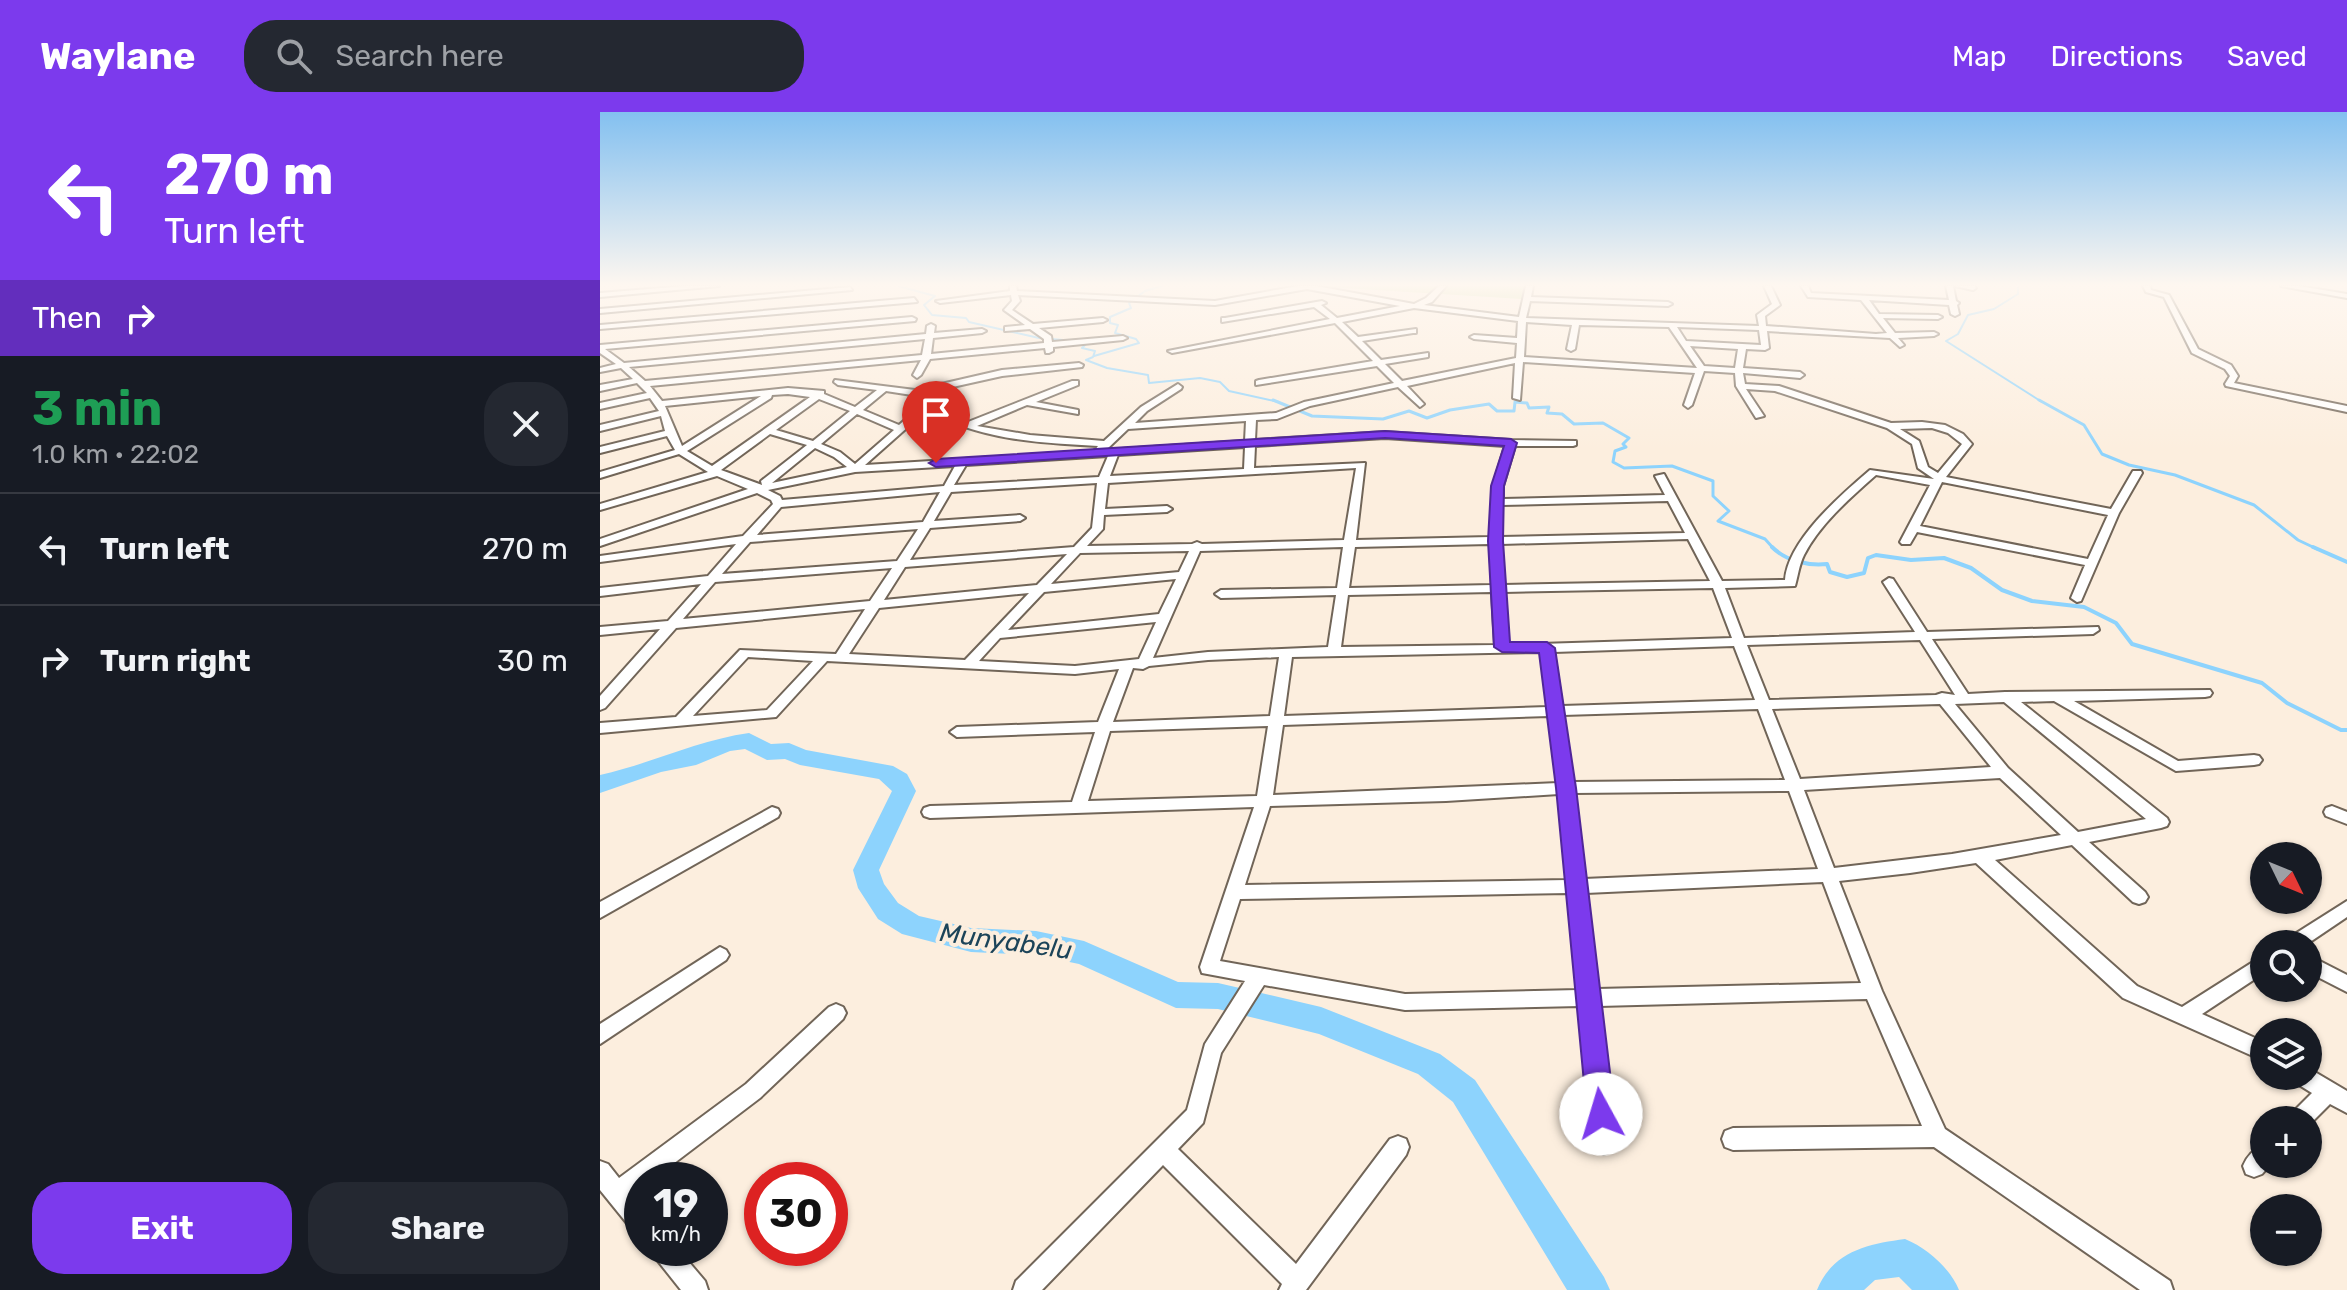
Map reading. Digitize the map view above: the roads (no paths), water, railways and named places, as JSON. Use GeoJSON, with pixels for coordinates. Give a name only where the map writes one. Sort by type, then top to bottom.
{"type":"FeatureCollection","features":[{"type":"Feature","properties":{"kind":"street"},"geometry":{"type":"LineString","coordinates":[[600,348],[669,341]]}},
{"type":"Feature","properties":{"kind":"street"},"geometry":{"type":"LineString","coordinates":[[670,361],[687,341]]}},
{"type":"Feature","properties":{"kind":"street"},"geometry":{"type":"LineString","coordinates":[[793,370],[808,341]]}},
{"type":"Feature","properties":{"kind":"street"},"geometry":{"type":"LineString","coordinates":[[600,370],[624,365],[884,341]]}},
{"type":"Feature","properties":{"kind":"street"},"geometry":{"type":"LineString","coordinates":[[917,375],[926,358],[929,341]]}},
{"type":"Feature","properties":{"kind":"street"},"geometry":{"type":"LineString","coordinates":[[600,388],[926,358],[1048,341],[1096,341]]}},
{"type":"Feature","properties":{"kind":"street"},"geometry":{"type":"LineString","coordinates":[[1048,341],[1051,367]]}},
{"type":"Feature","properties":{"kind":"street"},"geometry":{"type":"LineString","coordinates":[[1172,351],[1229,341]]}},
{"type":"Feature","properties":{"kind":"street"},"geometry":{"type":"LineString","coordinates":[[1357,341],[1420,404]]}},
{"type":"Feature","properties":{"kind":"street"},"geometry":{"type":"LineString","coordinates":[[1517,398],[1522,341]]}},
{"type":"Feature","properties":{"kind":"street"},"geometry":{"type":"LineString","coordinates":[[1571,349],[1572,341]]}},
{"type":"Feature","properties":{"kind":"street"},"geometry":{"type":"LineString","coordinates":[[1684,343],[1765,348],[1764,341]]}},
{"type":"Feature","properties":{"kind":"street"},"geometry":{"type":"LineString","coordinates":[[1898,341],[1900,345]]}},
{"type":"Feature","properties":{"kind":"street"},"geometry":{"type":"LineString","coordinates":[[2190,341],[2195,351],[2228,367],[2234,376],[2229,384],[2347,409]]}},
{"type":"Feature","properties":{"kind":"street"},"geometry":{"type":"LineString","coordinates":[[1684,343],[1700,370],[1688,405]]}},
{"type":"Feature","properties":{"kind":"street"},"geometry":{"type":"LineString","coordinates":[[1742,347],[1738,371],[1741,394],[1759,416]]}},
{"type":"Feature","properties":{"kind":"street"},"geometry":{"type":"LineString","coordinates":[[600,348],[624,365],[662,408],[680,451],[716,471],[758,488],[776,498],[778,504]]}},
{"type":"Feature","properties":{"kind":"street"},"geometry":{"type":"LineString","coordinates":[[1259,383],[1425,355]]}},
{"type":"Feature","properties":{"kind":"street"},"geometry":{"type":"LineString","coordinates":[[1125,426],[1277,416],[1307,404],[1521,359],[1800,375]]}},
{"type":"Feature","properties":{"kind":"street"},"geometry":{"type":"LineString","coordinates":[[838,382],[915,393],[1002,373],[1079,365]]}},
{"type":"Feature","properties":{"kind":"street"},"geometry":{"type":"LineString","coordinates":[[600,507],[716,471],[767,430],[838,382],[845,366]]}},
{"type":"Feature","properties":{"kind":"street"},"geometry":{"type":"LineString","coordinates":[[970,426],[1075,383]]}},
{"type":"Feature","properties":{"kind":"street"},"geometry":{"type":"LineString","coordinates":[[1740,386],[1776,388],[1890,426],[1916,443],[1923,468],[1938,481]]}},
{"type":"Feature","properties":{"kind":"street"},"geometry":{"type":"LineString","coordinates":[[967,666],[1097,529],[1106,449],[1144,409],[1178,387]]}},
{"type":"Feature","properties":{"kind":"street"},"geometry":{"type":"LineString","coordinates":[[758,488],[885,388]]}},
{"type":"Feature","properties":{"kind":"street"},"geometry":{"type":"LineString","coordinates":[[600,475],[680,451],[774,393]]}},
{"type":"Feature","properties":{"kind":"street"},"geometry":{"type":"LineString","coordinates":[[600,428],[662,408],[774,393],[818,395],[898,428]]}},
{"type":"Feature","properties":{"kind":"street"},"geometry":{"type":"LineString","coordinates":[[915,393],[925,407],[970,426],[1011,437],[1106,449]]}},
{"type":"Feature","properties":{"kind":"street"},"geometry":{"type":"LineString","coordinates":[[600,406],[650,395]]}},
{"type":"Feature","properties":{"kind":"street"},"geometry":{"type":"LineString","coordinates":[[1028,403],[1075,412]]}},
{"type":"Feature","properties":{"kind":"street"},"geometry":{"type":"LineString","coordinates":[[855,469],[925,407]]}},
{"type":"Feature","properties":{"kind":"street"},"geometry":{"type":"LineString","coordinates":[[1249,471],[1251,418]]}},
{"type":"Feature","properties":{"kind":"street"},"geometry":{"type":"LineString","coordinates":[[1890,426],[1934,426],[1959,432],[1967,444],[1938,481],[1906,542]]}},
{"type":"Feature","properties":{"kind":"street"},"geometry":{"type":"LineString","coordinates":[[767,430],[815,445],[848,461],[855,469]]}},
{"type":"Feature","properties":{"kind":"street"},"geometry":{"type":"LineString","coordinates":[[600,450],[670,433]]}},
{"type":"Feature","properties":{"kind":"street"},"geometry":{"type":"LineString","coordinates":[[600,543],[758,488],[807,475],[855,469],[1106,449],[1385,435],[1511,443],[1573,443]]}},
{"type":"Feature","properties":{"kind":"street"},"geometry":{"type":"LineString","coordinates":[[1502,647],[1495,541],[1498,486],[1511,443]]}},
{"type":"Feature","properties":{"kind":"street"},"geometry":{"type":"LineString","coordinates":[[841,656],[927,524],[944,489],[963,461]]}},
{"type":"Feature","properties":{"kind":"street"},"geometry":{"type":"LineString","coordinates":[[600,705],[778,504],[944,489],[1361,465],[1334,651]]}},
{"type":"Feature","properties":{"kind":"street"},"geometry":{"type":"LineString","coordinates":[[1221,594],[1791,583],[1789,575],[1796,559],[1843,498],[1874,472],[2114,513]]}},
{"type":"Feature","properties":{"kind":"street"},"geometry":{"type":"LineString","coordinates":[[2077,598],[2114,513],[2137,473]]}},
{"type":"Feature","properties":{"kind":"street"},"geometry":{"type":"LineString","coordinates":[[1660,476],[1717,583],[1873,991],[1937,1136],[2161,1290]]}},
{"type":"Feature","properties":{"kind":"street"},"geometry":{"type":"LineString","coordinates":[[1497,502],[1672,498]]}},
{"type":"Feature","properties":{"kind":"street"},"geometry":{"type":"LineString","coordinates":[[1099,512],[1167,509]]}},
{"type":"Feature","properties":{"kind":"street"},"geometry":{"type":"LineString","coordinates":[[600,559],[748,539],[1020,518]]}},
{"type":"Feature","properties":{"kind":"street"},"geometry":{"type":"LineString","coordinates":[[1913,528],[2092,563]]}},
{"type":"Feature","properties":{"kind":"street"},"geometry":{"type":"LineString","coordinates":[[600,592],[710,579],[1075,550],[1690,536]]}},
{"type":"Feature","properties":{"kind":"street"},"geometry":{"type":"LineString","coordinates":[[1078,808],[1104,726],[1197,545]]}},
{"type":"Feature","properties":{"kind":"street"},"geometry":{"type":"LineString","coordinates":[[600,631],[1183,575]]}},
{"type":"Feature","properties":{"kind":"street"},"geometry":{"type":"LineString","coordinates":[[1889,582],[1963,697]]}},
{"type":"Feature","properties":{"kind":"street"},"geometry":{"type":"LineString","coordinates":[[996,635],[1162,618]]}},
{"type":"Feature","properties":{"kind":"street"},"geometry":{"type":"LineString","coordinates":[[681,720],[745,653],[1075,670],[1208,656],[1334,651],[1547,648],[1740,639],[2093,630]]}},
{"type":"Feature","properties":{"kind":"street"},"geometry":{"type":"LineString","coordinates":[[1547,648],[1566,788],[1604,1143]]}},
{"type":"Feature","properties":{"kind":"street"},"geometry":{"type":"LineString","coordinates":[[1286,654],[1264,801],[1209,967],[1405,1002],[1873,991]]}},
{"type":"Feature","properties":{"kind":"street"},"geometry":{"type":"LineString","coordinates":[[600,728],[771,714],[824,656]]}},
{"type":"Feature","properties":{"kind":"street"},"geometry":{"type":"LineString","coordinates":[[957,732],[1554,710],[1766,706],[1942,697],[2205,693]]}},
{"type":"Feature","properties":{"kind":"street"},"geometry":{"type":"LineString","coordinates":[[1234,892],[1577,885],[1828,875],[1981,857],[2161,822],[2005,696]]}},
{"type":"Feature","properties":{"kind":"street"},"geometry":{"type":"LineString","coordinates":[[2056,696],[2176,766],[2254,760]]}},
{"type":"Feature","properties":{"kind":"street"},"geometry":{"type":"LineString","coordinates":[[1942,697],[2003,772],[2139,897]]}},
{"type":"Feature","properties":{"kind":"street"},"geometry":{"type":"LineString","coordinates":[[930,812],[1566,788],[1793,785],[2003,772]]}},
{"type":"Feature","properties":{"kind":"street"},"geometry":{"type":"LineString","coordinates":[[600,911],[772,813]]}},
{"type":"Feature","properties":{"kind":"street"},"geometry":{"type":"LineString","coordinates":[[1981,857],[2130,992],[2158,1007],[2233,1034],[2250,1044]]}},
{"type":"Feature","properties":{"kind":"street"},"geometry":{"type":"LineString","coordinates":[[2314,930],[2347,908]]}},
{"type":"Feature","properties":{"kind":"street"},"geometry":{"type":"LineString","coordinates":[[600,1035],[720,955]]}},
{"type":"Feature","properties":{"kind":"street"},"geometry":{"type":"LineString","coordinates":[[2322,971],[2347,984]]}},
{"type":"Feature","properties":{"kind":"street"},"geometry":{"type":"LineString","coordinates":[[2185,1015],[2250,972]]}},
{"type":"Feature","properties":{"kind":"street"},"geometry":{"type":"LineString","coordinates":[[1025,1290],[1196,1116],[1212,1050],[1259,976]]}},
{"type":"Feature","properties":{"kind":"street"},"geometry":{"type":"LineString","coordinates":[[617,1193],[753,1091],[836,1013]]}},
{"type":"Feature","properties":{"kind":"street"},"geometry":{"type":"LineString","coordinates":[[2322,1087],[2347,1103]]}},
{"type":"Feature","properties":{"kind":"street"},"geometry":{"type":"LineString","coordinates":[[2313,1106],[2328,1091]]}},
{"type":"Feature","properties":{"kind":"street"},"geometry":{"type":"LineString","coordinates":[[1733,1139],[1937,1136]]}},
{"type":"Feature","properties":{"kind":"street"},"geometry":{"type":"LineString","coordinates":[[1163,1150],[1294,1286],[1398,1147]]}},
{"type":"Feature","properties":{"kind":"street"},"geometry":{"type":"LineString","coordinates":[[600,1172],[624,1202]]}},
{"type":"Feature","properties":{"kind":"street"},"geometry":{"type":"LineString","coordinates":[[677,1266],[696,1290]]}},
{"type":"Feature","properties":{"kind":"waterway"},"geometry":{"type":"LineString","coordinates":[[1094,356],[1139,343],[1137,341]]}},
{"type":"Feature","properties":{"kind":"waterway"},"geometry":{"type":"LineString","coordinates":[[1946,341],[2042,402]]}},
{"type":"Feature","properties":{"kind":"waterway"},"geometry":{"type":"LineString","coordinates":[[1083,342],[1087,343],[1082,348],[1095,351],[1093,357],[1086,360],[1107,368],[1148,375],[1149,383],[1200,378],[1220,382],[1229,391],[1277,401]]}},
{"type":"Feature","properties":{"kind":"waterway"},"geometry":{"type":"LineString","coordinates":[[2039,400],[2084,425],[2102,454],[2129,465],[2175,475],[2254,505],[2298,540],[2317,549]]}},
{"type":"Feature","properties":{"kind":"waterway"},"geometry":{"type":"LineString","coordinates":[[1277,401],[1312,416],[1383,419],[1409,411],[1427,418],[1450,410],[1489,404],[1497,411],[1514,411],[1515,402],[1527,403],[1529,408],[1549,407],[1547,413],[1562,414],[1574,424],[1603,423],[1629,438],[1623,444],[1626,447],[1615,451],[1613,462],[1624,468],[1672,466],[1713,481],[1713,496],[1729,511],[1718,521],[1765,539],[1773,547]]}},
{"type":"Feature","properties":{"kind":"waterway"},"geometry":{"type":"LineString","coordinates":[[1773,547],[1798,562],[1827,564],[1830,572],[1847,577],[1864,573],[1868,558],[1876,555],[1911,560],[1944,558],[1971,568],[2002,590],[2032,601],[2084,607],[2116,623],[2132,644],[2262,683],[2287,703],[2341,730],[2347,730]]}},
{"type":"Feature","properties":{"kind":"waterway"},"geometry":{"type":"LineString","coordinates":[[2313,547],[2347,562]]}},
{"type":"Feature","properties":{"kind":"waterway","name":"Munyabelu"},"geometry":{"type":"LineString","coordinates":[[600,784],[656,765],[688,759],[726,744],[749,741],[767,752],[789,751],[800,757],[885,772],[898,780],[904,791],[866,870],[872,888],[888,911],[912,926],[971,940],[1036,943],[1084,953],[1176,995],[1218,996],[1321,1021],[1429,1064],[1464,1091],[1591,1290]]}},
{"type":"Feature","properties":{"kind":"waterway","name":"Munyabelu"},"geometry":{"type":"LineString","coordinates":[[1836,1290],[1867,1263],[1905,1258],[1940,1290]]}}]}
